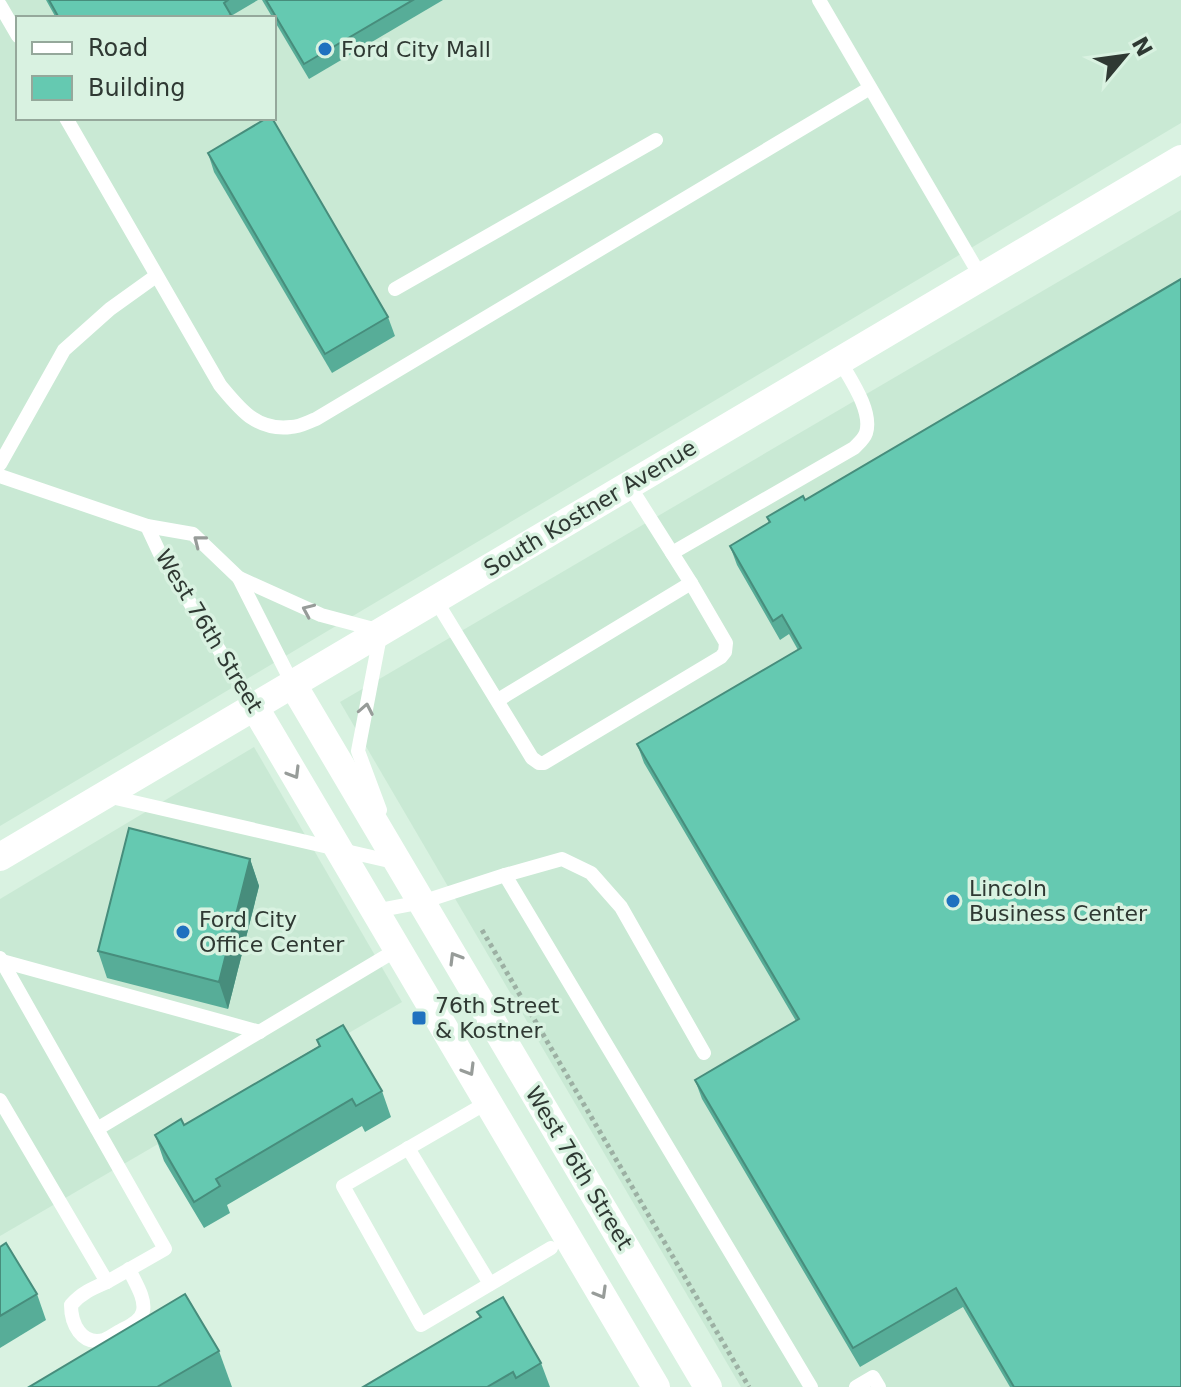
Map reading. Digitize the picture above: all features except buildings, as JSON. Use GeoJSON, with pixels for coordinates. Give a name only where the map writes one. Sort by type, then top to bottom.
{"type":"FeatureCollection","features":[{"type":"Feature","properties":{"kind":"street","name":"South Kostner Avenue"},"geometry":{"type":"LineString","coordinates":[[0,857],[1181,159]]}},
{"type":"Feature","properties":{"kind":"street","name":"West 76th Street"},"geometry":{"type":"LineString","coordinates":[[292,683],[708,1387]]}},
{"type":"Feature","properties":{"kind":"street","name":"West 76th Street"},"geometry":{"type":"LineString","coordinates":[[254,706],[656,1387]]}},
{"type":"Feature","properties":{"kind":"lane"},"geometry":{"type":"LineString","coordinates":[[819,0],[981,277]]}},
{"type":"Feature","properties":{"kind":"lane"},"geometry":{"type":"LineString","coordinates":[[0,5],[16,33]]}},
{"type":"Feature","properties":{"kind":"lane"},"geometry":{"type":"LineString","coordinates":[[67,120],[220,385],[241,411],[263,425],[291,427],[316,419],[870,88]]}},
{"type":"Feature","properties":{"kind":"lane"},"geometry":{"type":"LineString","coordinates":[[395,289],[656,140]]}},
{"type":"Feature","properties":{"kind":"lane"},"geometry":{"type":"LineString","coordinates":[[0,464],[64,350],[110,309],[156,276]]}},
{"type":"Feature","properties":{"kind":"lane"},"geometry":{"type":"LineString","coordinates":[[672,553],[854,448],[864,438],[867,431],[865,409],[840,361]]}},
{"type":"Feature","properties":{"kind":"lane"},"geometry":{"type":"LineString","coordinates":[[0,476],[147,526]]}},
{"type":"Feature","properties":{"kind":"lane"},"geometry":{"type":"LineString","coordinates":[[435,599],[532,758],[544,763],[572,747],[725,652],[726,643],[629,485]]}},
{"type":"Feature","properties":{"kind":"lane","name":"West 76th Street"},"geometry":{"type":"LineString","coordinates":[[147,526],[193,534],[239,578],[292,683]]}},
{"type":"Feature","properties":{"kind":"lane","name":"West 76th Street"},"geometry":{"type":"LineString","coordinates":[[147,526],[161,556],[254,706]]}},
{"type":"Feature","properties":{"kind":"lane"},"geometry":{"type":"LineString","coordinates":[[239,578],[321,615],[381,631],[358,751],[399,863]]}},
{"type":"Feature","properties":{"kind":"lane"},"geometry":{"type":"LineString","coordinates":[[498,700],[691,583]]}},
{"type":"Feature","properties":{"kind":"lane"},"geometry":{"type":"LineString","coordinates":[[104,795],[399,863]]}},
{"type":"Feature","properties":{"kind":"lane"},"geometry":{"type":"LineString","coordinates":[[375,911],[422,902],[562,859],[591,873],[621,907],[704,1053]]}},
{"type":"Feature","properties":{"kind":"lane"},"geometry":{"type":"LineString","coordinates":[[505,875],[811,1387]]}},
{"type":"Feature","properties":{"kind":"lane"},"geometry":{"type":"LineString","coordinates":[[97,1129],[398,949]]}},
{"type":"Feature","properties":{"kind":"lane"},"geometry":{"type":"LineString","coordinates":[[1,960],[260,1032]]}},
{"type":"Feature","properties":{"kind":"lane"},"geometry":{"type":"LineString","coordinates":[[1,960],[165,1249],[77,1297],[71,1305],[74,1325],[89,1340],[105,1339],[132,1325],[140,1317],[144,1309],[142,1299],[129,1269]]}},
{"type":"Feature","properties":{"kind":"lane"},"geometry":{"type":"LineString","coordinates":[[0,1100],[107,1282]]}},
{"type":"Feature","properties":{"kind":"lane"},"geometry":{"type":"LineString","coordinates":[[488,1102],[343,1186],[421,1325],[551,1248]]}},
{"type":"Feature","properties":{"kind":"lane"},"geometry":{"type":"LineString","coordinates":[[408,1148],[490,1284]]}},
{"type":"Feature","properties":{"kind":"lane"},"geometry":{"type":"LineString","coordinates":[[856,1387],[873,1377],[879,1387]]}},
{"type":"Feature","properties":{"kind":"path"},"geometry":{"type":"LineString","coordinates":[[482,930],[749,1387]]}},
{"type":"Feature","properties":{"kind":"shaded area","name":"Ford City Mall"},"geometry":{"type":"Polygon","coordinates":[[[0,0],[1181,0],[1181,123],[0,826],[0,0]]]}},
{"type":"Feature","properties":{"kind":"shaded area","name":"Lincoln Business Center"},"geometry":{"type":"Polygon","coordinates":[[[1181,210],[1181,1387],[741,1387],[340,702],[1181,210]]]}},
{"type":"Feature","properties":{"kind":"shaded area"},"geometry":{"type":"Polygon","coordinates":[[[254,747],[402,1002],[0,1236],[0,899],[254,747]]]}},
{"type":"Feature","properties":{"kind":"place","name":"Ford City Mall"},"geometry":{"type":"Point","coordinates":[325,49]}},
{"type":"Feature","properties":{"kind":"place","name":"Lincoln Business Center"},"geometry":{"type":"Point","coordinates":[953,901]}},
{"type":"Feature","properties":{"kind":"place","name":"Ford City Office Center"},"geometry":{"type":"Point","coordinates":[183,932]}},
{"type":"Feature","properties":{"kind":"place","name":"76th Street & Kostner"},"geometry":{"type":"Point","coordinates":[419,1018]}}]}
